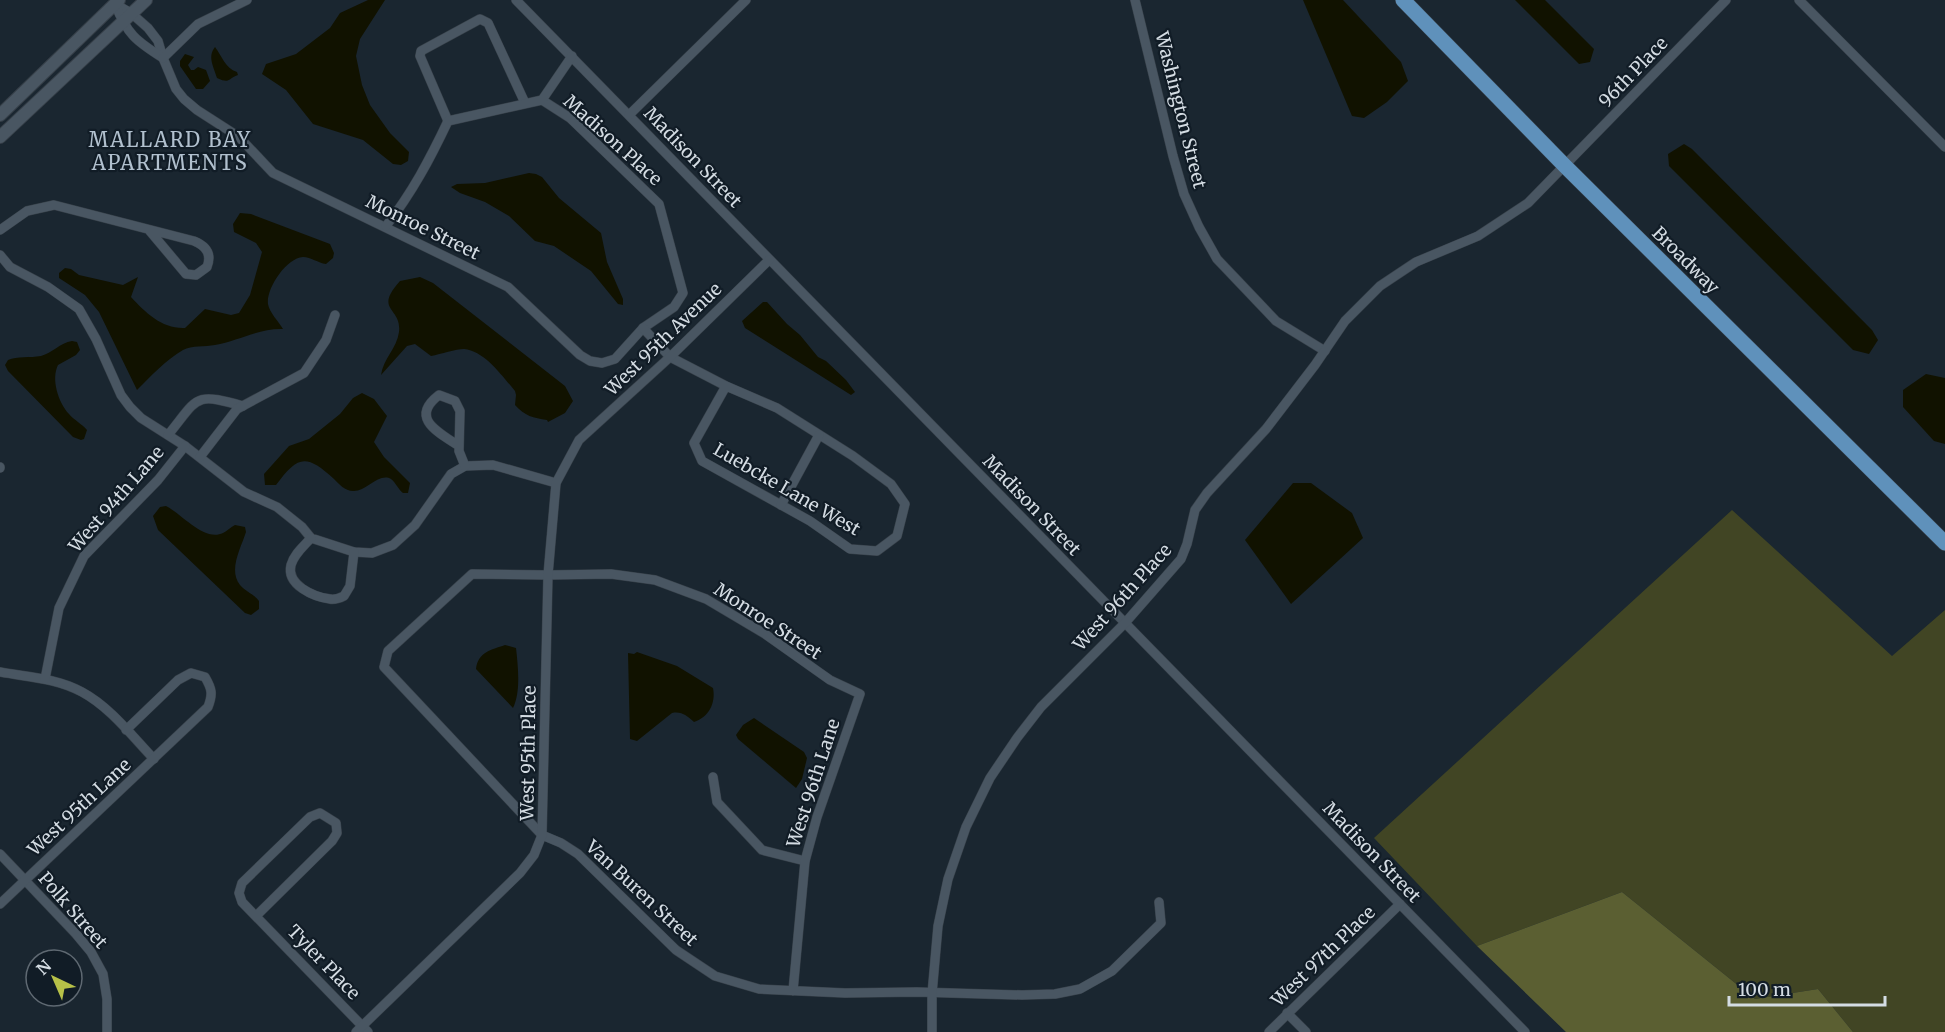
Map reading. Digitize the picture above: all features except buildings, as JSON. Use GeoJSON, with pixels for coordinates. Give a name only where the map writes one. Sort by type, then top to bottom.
{"type":"FeatureCollection","features":[{"type":"Feature","properties":{"kind":"main road","name":"Broadway"},"geometry":{"type":"LineString","coordinates":[[1403,0],[1565,166],[1945,543]]}},
{"type":"Feature","properties":{"kind":"street"},"geometry":{"type":"LineString","coordinates":[[0,137],[146,0]]}},
{"type":"Feature","properties":{"kind":"street"},"geometry":{"type":"LineString","coordinates":[[163,58],[198,24],[247,0]]}},
{"type":"Feature","properties":{"kind":"street","name":"Madison Street"},"geometry":{"type":"LineString","coordinates":[[516,0],[1525,1032]]}},
{"type":"Feature","properties":{"kind":"street"},"geometry":{"type":"LineString","coordinates":[[629,115],[746,0]]}},
{"type":"Feature","properties":{"kind":"street","name":"Washington Street"},"geometry":{"type":"LineString","coordinates":[[1135,0],[1173,156],[1184,194],[1199,227],[1217,259],[1276,321],[1324,351]]}},
{"type":"Feature","properties":{"kind":"street","name":"96th Place"},"geometry":{"type":"LineString","coordinates":[[1565,166],[1726,0]]}},
{"type":"Feature","properties":{"kind":"street"},"geometry":{"type":"LineString","coordinates":[[1799,0],[1945,147]]}},
{"type":"Feature","properties":{"kind":"street"},"geometry":{"type":"LineString","coordinates":[[0,114],[117,2]]}},
{"type":"Feature","properties":{"kind":"street","name":"Monroe Street"},"geometry":{"type":"LineString","coordinates":[[117,2],[127,18],[135,40],[163,58]]}},
{"type":"Feature","properties":{"kind":"street","name":"Monroe Street"},"geometry":{"type":"LineString","coordinates":[[127,18],[148,28],[158,41],[176,89],[184,99],[196,110],[238,138],[273,173],[508,287],[590,362],[602,363],[615,359],[643,328]]}},
{"type":"Feature","properties":{"kind":"street"},"geometry":{"type":"LineString","coordinates":[[386,226],[408,199],[448,121],[420,56],[421,51],[480,19],[489,23],[525,104]]}},
{"type":"Feature","properties":{"kind":"street"},"geometry":{"type":"LineString","coordinates":[[448,121],[542,99],[572,56]]}},
{"type":"Feature","properties":{"kind":"street","name":"Madison Place"},"geometry":{"type":"LineString","coordinates":[[542,99],[570,118],[659,204],[683,292],[674,307],[643,328]]}},
{"type":"Feature","properties":{"kind":"street","name":"West 96th Place"},"geometry":{"type":"LineString","coordinates":[[932,1032],[932,994],[938,926],[948,879],[966,826],[990,777],[1017,738],[1041,707],[1125,623],[1181,559],[1195,510],[1207,493],[1266,429],[1345,321],[1380,286],[1416,262],[1478,236],[1528,203],[1565,166]]}},
{"type":"Feature","properties":{"kind":"street"},"geometry":{"type":"LineString","coordinates":[[0,230],[27,211],[54,205],[149,230],[201,244],[209,254],[207,267],[196,275],[186,274],[149,230]]}},
{"type":"Feature","properties":{"kind":"street"},"geometry":{"type":"LineString","coordinates":[[0,255],[10,267],[48,286],[79,309],[96,339],[118,389],[141,418],[185,446],[244,492],[277,507],[302,527],[311,538],[354,552],[372,553],[393,545],[415,525],[451,474],[465,466],[493,465],[556,483]]}},
{"type":"Feature","properties":{"kind":"street","name":"West 95th Avenue"},"geometry":{"type":"LineString","coordinates":[[579,440],[670,357],[769,260]]}},
{"type":"Feature","properties":{"kind":"street"},"geometry":{"type":"LineString","coordinates":[[200,457],[237,409],[304,373],[326,340],[335,315]]}},
{"type":"Feature","properties":{"kind":"street"},"geometry":{"type":"LineString","coordinates":[[643,328],[670,357],[726,386],[777,408],[819,435],[781,505]]}},
{"type":"Feature","properties":{"kind":"street","name":"Luebcke Lane West"},"geometry":{"type":"LineString","coordinates":[[726,386],[694,443],[702,461],[810,521],[850,549],[877,551],[897,536],[905,504],[891,484],[819,435]]}},
{"type":"Feature","properties":{"kind":"street"},"geometry":{"type":"LineString","coordinates":[[459,446],[438,432],[429,422],[425,412],[428,403],[439,395],[455,401],[459,411],[459,446],[465,466]]}},
{"type":"Feature","properties":{"kind":"street"},"geometry":{"type":"LineString","coordinates":[[168,435],[195,402],[202,398],[217,399],[243,406]]}},
{"type":"Feature","properties":{"kind":"street","name":"West 95th Place"},"geometry":{"type":"LineString","coordinates":[[362,1030],[520,873],[534,855],[542,836],[548,575],[556,483],[579,440]]}},
{"type":"Feature","properties":{"kind":"street","name":"West 94th Lane"},"geometry":{"type":"LineString","coordinates":[[45,679],[59,608],[84,556],[158,480],[185,446]]}},
{"type":"Feature","properties":{"kind":"street"},"geometry":{"type":"LineString","coordinates":[[311,538],[295,555],[290,567],[291,578],[312,594],[332,600],[344,596],[350,586],[354,552]]}},
{"type":"Feature","properties":{"kind":"street","name":"Monroe Street"},"geometry":{"type":"LineString","coordinates":[[542,836],[384,667],[388,651],[472,574],[611,574],[655,580],[706,599],[765,634],[830,681],[860,694]]}},
{"type":"Feature","properties":{"kind":"street"},"geometry":{"type":"LineString","coordinates":[[0,672],[45,679],[82,692],[101,705],[154,759]]}},
{"type":"Feature","properties":{"kind":"street","name":"West 95th Lane"},"geometry":{"type":"LineString","coordinates":[[0,904],[208,707],[212,690],[205,678],[191,673],[178,680],[126,730]]}},
{"type":"Feature","properties":{"kind":"street","name":"West 96th Lane"},"geometry":{"type":"LineString","coordinates":[[793,992],[805,861],[817,817],[860,694]]}},
{"type":"Feature","properties":{"kind":"street"},"geometry":{"type":"LineString","coordinates":[[713,777],[717,802],[762,850],[805,861]]}},
{"type":"Feature","properties":{"kind":"street","name":"Tyler Place"},"geometry":{"type":"LineString","coordinates":[[256,916],[332,841],[337,833],[336,823],[329,817],[320,813],[310,817],[242,883],[239,893],[242,902],[362,1030]]}},
{"type":"Feature","properties":{"kind":"street","name":"Van Buren Street"},"geometry":{"type":"LineString","coordinates":[[542,836],[561,843],[578,854],[676,950],[701,968],[715,976],[759,989],[793,992],[932,994],[1055,994],[1080,989],[1112,971],[1161,923],[1159,902]]}},
{"type":"Feature","properties":{"kind":"street","name":"Polk Street"},"geometry":{"type":"LineString","coordinates":[[0,854],[91,952],[103,974],[107,999],[107,1032]]}},
{"type":"Feature","properties":{"kind":"street","name":"West 97th Place"},"geometry":{"type":"LineString","coordinates":[[1269,1032],[1400,904]]}},
{"type":"Feature","properties":{"kind":"street"},"geometry":{"type":"LineString","coordinates":[[1287,1013],[1306,1032]]}},
{"type":"Feature","properties":{"kind":"green space"},"geometry":{"type":"Polygon","coordinates":[[[1732,510],[1892,656],[1945,610],[1945,1032],[1853,1032],[1818,989],[1755,999],[1622,892],[1477,946],[1374,838],[1732,510]]]}},
{"type":"Feature","properties":{"kind":"green space"},"geometry":{"type":"Polygon","coordinates":[[[1622,892],[1755,999],[1818,989],[1853,1032],[1566,1032],[1477,946],[1622,892]]]}},
{"type":"Feature","properties":{"kind":"shaded area"},"geometry":{"type":"Polygon","coordinates":[[[368,0],[385,0],[360,39],[356,56],[362,85],[370,105],[390,133],[409,152],[408,161],[401,165],[393,164],[363,140],[313,124],[286,90],[262,74],[266,64],[296,54],[330,28],[340,13],[368,0]]]}},
{"type":"Feature","properties":{"kind":"shaded area"},"geometry":{"type":"Polygon","coordinates":[[[1303,0],[1343,0],[1401,62],[1408,81],[1387,102],[1364,118],[1352,116],[1303,0]]]}},
{"type":"Feature","properties":{"kind":"shaded area"},"geometry":{"type":"Polygon","coordinates":[[[1515,0],[1545,0],[1594,49],[1590,62],[1579,64],[1515,0]]]}},
{"type":"Feature","properties":{"kind":"shaded area"},"geometry":{"type":"Polygon","coordinates":[[[215,47],[227,65],[238,75],[226,81],[217,78],[211,58],[215,47]]]}},
{"type":"Feature","properties":{"kind":"shaded area"},"geometry":{"type":"Polygon","coordinates":[[[185,54],[194,57],[188,65],[191,70],[198,67],[206,70],[210,81],[203,89],[196,89],[180,66],[180,61],[185,54]]]}},
{"type":"Feature","properties":{"kind":"shaded area"},"geometry":{"type":"Polygon","coordinates":[[[1684,144],[1692,149],[1872,330],[1878,340],[1869,354],[1853,350],[1669,166],[1668,154],[1684,144]]]}},
{"type":"Feature","properties":{"kind":"shaded area"},"geometry":{"type":"Polygon","coordinates":[[[529,173],[542,177],[559,198],[601,233],[607,262],[623,299],[623,305],[618,304],[591,271],[554,246],[535,241],[509,216],[451,187],[457,184],[485,183],[529,173]]]}},
{"type":"Feature","properties":{"kind":"shaded area"},"geometry":{"type":"Polygon","coordinates":[[[240,213],[251,214],[330,244],[334,253],[333,258],[326,264],[303,257],[290,263],[278,275],[270,290],[268,304],[283,329],[274,329],[215,345],[187,348],[165,363],[137,390],[99,312],[85,295],[59,278],[59,273],[65,268],[71,269],[79,275],[123,285],[138,277],[131,297],[155,319],[177,328],[185,328],[205,309],[231,315],[239,313],[250,295],[262,252],[256,243],[234,232],[233,224],[240,213]]]}},
{"type":"Feature","properties":{"kind":"shaded area"},"geometry":{"type":"Polygon","coordinates":[[[420,277],[433,283],[565,386],[573,401],[565,413],[548,422],[526,414],[515,405],[515,391],[492,365],[479,354],[464,349],[431,356],[415,344],[407,346],[381,375],[399,332],[399,324],[390,308],[389,298],[400,281],[420,277]]]}},
{"type":"Feature","properties":{"kind":"shaded area"},"geometry":{"type":"Polygon","coordinates":[[[763,302],[767,302],[818,357],[826,361],[855,392],[851,395],[745,328],[742,321],[763,302]]]}},
{"type":"Feature","properties":{"kind":"shaded area"},"geometry":{"type":"Polygon","coordinates":[[[72,341],[77,342],[80,350],[76,355],[58,365],[55,377],[59,397],[65,409],[87,430],[84,439],[81,440],[73,437],[8,371],[5,365],[8,360],[41,356],[72,341]]]}},
{"type":"Feature","properties":{"kind":"shaded area"},"geometry":{"type":"Polygon","coordinates":[[[1926,374],[1945,378],[1945,444],[1934,441],[1903,407],[1903,390],[1926,374]]]}},
{"type":"Feature","properties":{"kind":"shaded area"},"geometry":{"type":"Polygon","coordinates":[[[362,393],[374,399],[387,416],[374,442],[384,457],[410,483],[408,493],[403,493],[391,479],[386,478],[377,480],[363,489],[350,491],[316,465],[302,461],[290,468],[276,485],[265,485],[264,474],[289,446],[309,439],[340,414],[353,398],[362,393]]]}},
{"type":"Feature","properties":{"kind":"shaded area"},"geometry":{"type":"Polygon","coordinates":[[[1293,483],[1311,483],[1352,513],[1363,538],[1291,604],[1245,540],[1293,483]]]}},
{"type":"Feature","properties":{"kind":"shaded area"},"geometry":{"type":"Polygon","coordinates":[[[166,506],[208,534],[223,533],[235,525],[245,527],[246,532],[235,566],[235,573],[240,585],[259,601],[259,609],[251,615],[245,613],[158,530],[153,516],[160,507],[166,506]]]}},
{"type":"Feature","properties":{"kind":"shaded area"},"geometry":{"type":"Polygon","coordinates":[[[505,645],[516,648],[518,687],[513,708],[476,669],[482,655],[505,645]]]}},
{"type":"Feature","properties":{"kind":"shaded area"},"geometry":{"type":"Polygon","coordinates":[[[637,652],[677,666],[713,688],[712,704],[704,717],[694,722],[682,713],[672,713],[637,741],[630,739],[628,653],[637,652]]]}},
{"type":"Feature","properties":{"kind":"shaded area"},"geometry":{"type":"Polygon","coordinates":[[[754,718],[804,752],[807,758],[802,779],[796,788],[738,739],[736,735],[743,725],[754,718]]]}},
{"type":"Feature","properties":{"kind":"district","name":"MALLARD BAY APARTMENTS"},"geometry":{"type":"Point","coordinates":[170,150]}}]}
